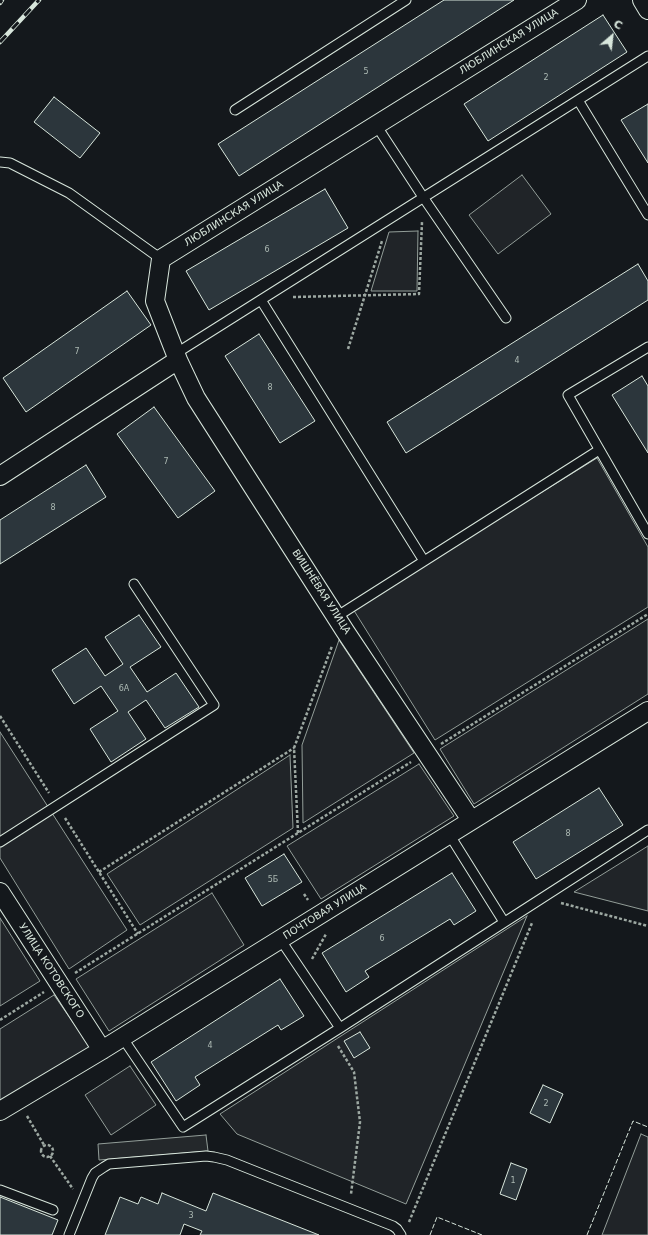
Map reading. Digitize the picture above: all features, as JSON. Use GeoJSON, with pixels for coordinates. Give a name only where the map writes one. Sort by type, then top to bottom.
{"type":"FeatureCollection","features":[{"type":"Feature","properties":{"kind":"street","name":"ЛЮБЛИНСКАЯ УЛИЦА"},"geometry":{"type":"LineString","coordinates":[[161,259],[577,0]]}},
{"type":"Feature","properties":{"kind":"street"},"geometry":{"type":"LineString","coordinates":[[642,0],[648,10]]}},
{"type":"Feature","properties":{"kind":"street"},"geometry":{"type":"LineString","coordinates":[[0,476],[177,357],[155,301],[161,259]]}},
{"type":"Feature","properties":{"kind":"street","name":"ВИШНЁВАЯ УЛИЦА"},"geometry":{"type":"LineString","coordinates":[[177,357],[196,398],[338,620],[471,820]]}},
{"type":"Feature","properties":{"kind":"street","name":"ПОЧТОВАЯ УЛИЦА"},"geometry":{"type":"LineString","coordinates":[[0,1110],[122,1038],[648,711]]}},
{"type":"Feature","properties":{"kind":"street","name":"УЛИЦА КОТОВСКОГО"},"geometry":{"type":"LineString","coordinates":[[0,892],[102,1050]]}},
{"type":"Feature","properties":{"kind":"lane"},"geometry":{"type":"LineString","coordinates":[[236,110],[406,0]]}},
{"type":"Feature","properties":{"kind":"lane"},"geometry":{"type":"LineString","coordinates":[[177,357],[262,298],[648,56]]}},
{"type":"Feature","properties":{"kind":"lane"},"geometry":{"type":"LineString","coordinates":[[578,100],[648,215]]}},
{"type":"Feature","properties":{"kind":"lane"},"geometry":{"type":"LineString","coordinates":[[376,125],[423,198],[506,318]]}},
{"type":"Feature","properties":{"kind":"lane"},"geometry":{"type":"LineString","coordinates":[[0,162],[10,163],[69,193],[161,259]]}},
{"type":"Feature","properties":{"kind":"lane"},"geometry":{"type":"LineString","coordinates":[[262,298],[424,561]]}},
{"type":"Feature","properties":{"kind":"lane"},"geometry":{"type":"LineString","coordinates":[[648,347],[568,395],[648,534]]}},
{"type":"Feature","properties":{"kind":"lane"},"geometry":{"type":"LineString","coordinates":[[338,620],[424,561],[599,450]]}},
{"type":"Feature","properties":{"kind":"lane"},"geometry":{"type":"LineString","coordinates":[[0,842],[214,705],[134,584]]}},
{"type":"Feature","properties":{"kind":"lane"},"geometry":{"type":"LineString","coordinates":[[122,1038],[183,1127],[648,830]]}},
{"type":"Feature","properties":{"kind":"lane"},"geometry":{"type":"LineString","coordinates":[[449,834],[504,922]]}},
{"type":"Feature","properties":{"kind":"lane"},"geometry":{"type":"LineString","coordinates":[[280,939],[340,1028]]}},
{"type":"Feature","properties":{"kind":"lane"},"geometry":{"type":"LineString","coordinates":[[69,1235],[92,1178],[99,1170],[110,1164],[206,1156],[227,1160],[404,1231]]}},
{"type":"Feature","properties":{"kind":"lane"},"geometry":{"type":"LineString","coordinates":[[0,1190],[53,1210]]}},
{"type":"Feature","properties":{"kind":"path"},"geometry":{"type":"LineString","coordinates":[[262,298],[420,294],[423,198]]}},
{"type":"Feature","properties":{"kind":"path"},"geometry":{"type":"LineString","coordinates":[[348,349],[384,235]]}},
{"type":"Feature","properties":{"kind":"path"},"geometry":{"type":"LineString","coordinates":[[0,1020],[648,614]]}},
{"type":"Feature","properties":{"kind":"path"},"geometry":{"type":"LineString","coordinates":[[298,833],[294,748],[338,620]]}},
{"type":"Feature","properties":{"kind":"path"},"geometry":{"type":"LineString","coordinates":[[0,716],[138,934]]}},
{"type":"Feature","properties":{"kind":"path"},"geometry":{"type":"LineString","coordinates":[[99,872],[294,748]]}},
{"type":"Feature","properties":{"kind":"path"},"geometry":{"type":"LineString","coordinates":[[542,898],[648,926]]}},
{"type":"Feature","properties":{"kind":"path"},"geometry":{"type":"LineString","coordinates":[[404,1231],[536,912],[532,905]]}},
{"type":"Feature","properties":{"kind":"path"},"geometry":{"type":"LineString","coordinates":[[303,974],[328,929]]}},
{"type":"Feature","properties":{"kind":"path"},"geometry":{"type":"LineString","coordinates":[[330,1034],[354,1072],[360,1122],[349,1208]]}},
{"type":"Feature","properties":{"kind":"path"},"geometry":{"type":"LineString","coordinates":[[25,1113],[44,1145]]}},
{"type":"Feature","properties":{"kind":"path"},"geometry":{"type":"LineString","coordinates":[[44,1145],[41,1150],[42,1154],[46,1157],[50,1156]]}},
{"type":"Feature","properties":{"kind":"path"},"geometry":{"type":"LineString","coordinates":[[44,1145],[52,1147],[53,1153],[50,1156]]}},
{"type":"Feature","properties":{"kind":"path"},"geometry":{"type":"LineString","coordinates":[[50,1156],[74,1190]]}},
{"type":"Feature","properties":{"kind":"shaded area"},"geometry":{"type":"Polygon","coordinates":[[[522,175],[551,214],[498,254],[469,215],[522,175]]]}},
{"type":"Feature","properties":{"kind":"shaded area"},"geometry":{"type":"Polygon","coordinates":[[[418,231],[417,291],[371,291],[389,232],[418,231]]]}},
{"type":"Feature","properties":{"kind":"shaded area"},"geometry":{"type":"Polygon","coordinates":[[[597,458],[648,547],[648,607],[435,740],[353,609],[597,458]]]}},
{"type":"Feature","properties":{"kind":"shaded area"},"geometry":{"type":"Polygon","coordinates":[[[648,619],[648,694],[474,804],[440,749],[648,619]]]}},
{"type":"Feature","properties":{"kind":"shaded area"},"geometry":{"type":"Polygon","coordinates":[[[339,640],[414,753],[303,823],[302,745],[339,640]]]}},
{"type":"Feature","properties":{"kind":"shaded area"},"geometry":{"type":"Polygon","coordinates":[[[0,732],[127,930],[69,969],[0,858],[0,732]]]}},
{"type":"Feature","properties":{"kind":"shaded area"},"geometry":{"type":"Polygon","coordinates":[[[290,755],[293,828],[140,925],[107,874],[290,755]]]}},
{"type":"Feature","properties":{"kind":"shaded area"},"geometry":{"type":"Polygon","coordinates":[[[419,764],[454,816],[321,899],[287,846],[419,764]]]}},
{"type":"Feature","properties":{"kind":"shaded area"},"geometry":{"type":"Polygon","coordinates":[[[648,846],[648,911],[574,892],[648,846]]]}},
{"type":"Feature","properties":{"kind":"shaded area"},"geometry":{"type":"Polygon","coordinates":[[[212,893],[244,945],[109,1031],[76,979],[212,893]]]}},
{"type":"Feature","properties":{"kind":"shaded area"},"geometry":{"type":"Polygon","coordinates":[[[527,916],[406,1204],[237,1134],[220,1114],[527,916]]]}},
{"type":"Feature","properties":{"kind":"shaded area"},"geometry":{"type":"Polygon","coordinates":[[[0,918],[40,981],[0,1006],[0,918]]]}},
{"type":"Feature","properties":{"kind":"shaded area"},"geometry":{"type":"Polygon","coordinates":[[[54,995],[90,1047],[0,1102],[0,1029],[54,995]]]}},
{"type":"Feature","properties":{"kind":"shaded area"},"geometry":{"type":"Polygon","coordinates":[[[130,1066],[156,1105],[111,1135],[85,1095],[130,1066]]]}},
{"type":"Feature","properties":{"kind":"shaded area"},"geometry":{"type":"Polygon","coordinates":[[[641,1134],[648,1137],[648,1235],[602,1235],[641,1134]]]}},
{"type":"Feature","properties":{"kind":"shaded area"},"geometry":{"type":"Polygon","coordinates":[[[206,1135],[208,1151],[99,1160],[98,1144],[206,1135]]]}},
{"type":"Feature","properties":{"kind":"building"},"geometry":{"type":"Polygon","coordinates":[[[444,0],[514,0],[239,176],[218,144],[444,0]]]}},
{"type":"Feature","properties":{"kind":"building"},"geometry":{"type":"Polygon","coordinates":[[[603,15],[627,52],[488,141],[464,104],[603,15]]]}},
{"type":"Feature","properties":{"kind":"building"},"geometry":{"type":"Polygon","coordinates":[[[54,97],[100,133],[80,158],[34,122],[54,97]]]}},
{"type":"Feature","properties":{"kind":"building"},"geometry":{"type":"Polygon","coordinates":[[[648,104],[648,163],[621,120],[648,104]]]}},
{"type":"Feature","properties":{"kind":"building"},"geometry":{"type":"Polygon","coordinates":[[[325,189],[348,228],[209,310],[186,271],[325,189]]]}},
{"type":"Feature","properties":{"kind":"building"},"geometry":{"type":"Polygon","coordinates":[[[638,264],[648,281],[648,300],[406,453],[387,422],[638,264]]]}},
{"type":"Feature","properties":{"kind":"building"},"geometry":{"type":"Polygon","coordinates":[[[127,291],[151,325],[26,412],[3,378],[127,291]]]}},
{"type":"Feature","properties":{"kind":"building"},"geometry":{"type":"Polygon","coordinates":[[[259,334],[315,421],[280,443],[225,356],[259,334]]]}},
{"type":"Feature","properties":{"kind":"building"},"geometry":{"type":"Polygon","coordinates":[[[642,376],[648,386],[648,453],[612,395],[642,376]]]}},
{"type":"Feature","properties":{"kind":"building"},"geometry":{"type":"Polygon","coordinates":[[[154,407],[215,491],[178,518],[117,434],[154,407]]]}},
{"type":"Feature","properties":{"kind":"building"},"geometry":{"type":"Polygon","coordinates":[[[86,465],[106,497],[0,564],[0,520],[86,465]]]}},
{"type":"Feature","properties":{"kind":"building"},"geometry":{"type":"Polygon","coordinates":[[[139,615],[161,647],[130,667],[147,692],[176,673],[199,707],[165,728],[146,700],[128,712],[146,739],[111,762],[90,729],[118,711],[101,686],[74,704],[52,670],[86,648],[105,676],[123,664],[105,637],[139,615]]]}},
{"type":"Feature","properties":{"kind":"building"},"geometry":{"type":"Polygon","coordinates":[[[599,788],[623,825],[536,879],[513,842],[599,788]]]}},
{"type":"Feature","properties":{"kind":"building"},"geometry":{"type":"Polygon","coordinates":[[[284,854],[302,882],[262,906],[245,878],[284,854]]]}},
{"type":"Feature","properties":{"kind":"building"},"geometry":{"type":"Polygon","coordinates":[[[452,873],[476,911],[454,925],[450,919],[365,971],[369,977],[346,992],[322,953],[452,873]]]}},
{"type":"Feature","properties":{"kind":"building"},"geometry":{"type":"Polygon","coordinates":[[[280,979],[304,1016],[281,1030],[278,1025],[195,1077],[200,1085],[176,1101],[151,1062],[280,979]]]}},
{"type":"Feature","properties":{"kind":"building"},"geometry":{"type":"Polygon","coordinates":[[[360,1032],[370,1048],[354,1058],[344,1041],[360,1032]]]}},
{"type":"Feature","properties":{"kind":"building"},"geometry":{"type":"Polygon","coordinates":[[[543,1085],[563,1094],[550,1123],[530,1113],[543,1085]]]}},
{"type":"Feature","properties":{"kind":"building"},"geometry":{"type":"Polygon","coordinates":[[[511,1163],[527,1169],[516,1200],[500,1194],[511,1163]]]}},
{"type":"Feature","properties":{"kind":"building"},"geometry":{"type":"Polygon","coordinates":[[[162,1193],[206,1211],[213,1193],[319,1235],[200,1235],[202,1231],[184,1224],[180,1235],[105,1235],[120,1197],[138,1204],[141,1197],[158,1204],[162,1193]]]}},
{"type":"Feature","properties":{"kind":"building"},"geometry":{"type":"Polygon","coordinates":[[[0,1197],[58,1220],[52,1235],[0,1235],[0,1197]]]}},
{"type":"Feature","properties":{"kind":"railway"},"geometry":{"type":"LineString","coordinates":[[0,42],[39,0]]}},
{"type":"Feature","properties":{"kind":"fence"},"geometry":{"type":"LineString","coordinates":[[587,1235],[633,1121],[648,1127]]}},
{"type":"Feature","properties":{"kind":"fence"},"geometry":{"type":"LineString","coordinates":[[430,1235],[437,1217],[482,1235]]}}]}
